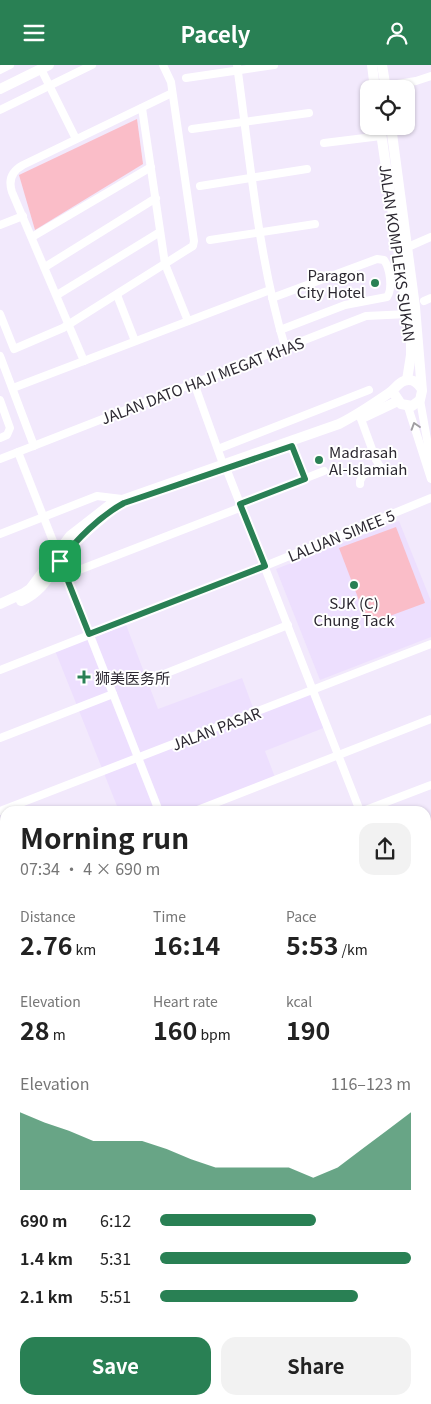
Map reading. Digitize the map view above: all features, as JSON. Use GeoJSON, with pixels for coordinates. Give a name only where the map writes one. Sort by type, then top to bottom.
{"type":"FeatureCollection","features":[{"type":"Feature","properties":{"kind":"main road"},"geometry":{"type":"LineString","coordinates":[[372,65],[379,80]]}},
{"type":"Feature","properties":{"kind":"main road"},"geometry":{"type":"LineString","coordinates":[[382,65],[382,80]]}},
{"type":"Feature","properties":{"kind":"main road"},"geometry":{"type":"LineString","coordinates":[[0,89],[45,67]]}},
{"type":"Feature","properties":{"kind":"main road","name":"JALAN KOMPLEKS SUKAN"},"geometry":{"type":"LineString","coordinates":[[382,135],[408,313],[411,355],[407,380]]}},
{"type":"Feature","properties":{"kind":"main road","name":"JALAN KOMPLEKS SUKAN"},"geometry":{"type":"LineString","coordinates":[[392,135],[419,339],[420,399]]}},
{"type":"Feature","properties":{"kind":"main road"},"geometry":{"type":"LineString","coordinates":[[0,604],[30,589],[59,557],[114,508],[339,424],[366,409],[396,388],[398,384],[407,380],[415,381],[421,387]]}},
{"type":"Feature","properties":{"kind":"main road"},"geometry":{"type":"LineString","coordinates":[[396,388],[395,393],[401,404],[408,407],[415,405],[420,399]]}},
{"type":"Feature","properties":{"kind":"main road"},"geometry":{"type":"LineString","coordinates":[[0,609],[34,595],[41,588],[70,536],[96,514],[122,499],[292,446],[360,419],[398,401]]}},
{"type":"Feature","properties":{"kind":"street"},"geometry":{"type":"LineString","coordinates":[[0,70],[10,65]]}},
{"type":"Feature","properties":{"kind":"street"},"geometry":{"type":"LineString","coordinates":[[0,110],[92,65]]}},
{"type":"Feature","properties":{"kind":"street"},"geometry":{"type":"LineString","coordinates":[[34,446],[13,388],[3,370],[0,355],[63,328],[192,247],[194,243],[171,82],[163,65]]}},
{"type":"Feature","properties":{"kind":"street"},"geometry":{"type":"LineString","coordinates":[[186,78],[237,68],[274,65]]}},
{"type":"Feature","properties":{"kind":"street"},"geometry":{"type":"LineString","coordinates":[[45,67],[50,86],[76,139]]}},
{"type":"Feature","properties":{"kind":"street"},"geometry":{"type":"LineString","coordinates":[[237,68],[260,233],[271,294],[285,347]]}},
{"type":"Feature","properties":{"kind":"street"},"geometry":{"type":"LineString","coordinates":[[415,81],[431,76]]}},
{"type":"Feature","properties":{"kind":"street"},"geometry":{"type":"LineString","coordinates":[[84,361],[11,187],[11,179],[15,171],[23,165],[172,93]]}},
{"type":"Feature","properties":{"kind":"street"},"geometry":{"type":"LineString","coordinates":[[142,108],[165,264],[188,321]]}},
{"type":"Feature","properties":{"kind":"street"},"geometry":{"type":"LineString","coordinates":[[192,129],[309,113]]}},
{"type":"Feature","properties":{"kind":"street"},"geometry":{"type":"LineString","coordinates":[[324,143],[362,135]]}},
{"type":"Feature","properties":{"kind":"street"},"geometry":{"type":"LineString","coordinates":[[32,237],[151,167]]}},
{"type":"Feature","properties":{"kind":"street"},"geometry":{"type":"LineString","coordinates":[[200,186],[307,169]]}},
{"type":"Feature","properties":{"kind":"street"},"geometry":{"type":"LineString","coordinates":[[45,267],[156,198]]}},
{"type":"Feature","properties":{"kind":"street"},"geometry":{"type":"LineString","coordinates":[[0,225],[23,216]]}},
{"type":"Feature","properties":{"kind":"street"},"geometry":{"type":"LineString","coordinates":[[210,240],[315,224]]}},
{"type":"Feature","properties":{"kind":"street"},"geometry":{"type":"LineString","coordinates":[[57,295],[160,232]]}},
{"type":"Feature","properties":{"kind":"street"},"geometry":{"type":"LineString","coordinates":[[408,247],[431,237]]}},
{"type":"Feature","properties":{"kind":"street"},"geometry":{"type":"LineString","coordinates":[[13,388],[188,321],[377,259],[384,260],[388,266],[390,289],[389,295],[384,298],[345,305],[280,330]]}},
{"type":"Feature","properties":{"kind":"street"},"geometry":{"type":"LineString","coordinates":[[117,295],[135,341]]}},
{"type":"Feature","properties":{"kind":"street"},"geometry":{"type":"LineString","coordinates":[[361,301],[366,316]]}},
{"type":"Feature","properties":{"kind":"street","name":"JALAN DATO HAJI MEGAT KHAS"},"geometry":{"type":"LineString","coordinates":[[0,459],[366,316],[408,313]]}},
{"type":"Feature","properties":{"kind":"street"},"geometry":{"type":"LineString","coordinates":[[0,314],[14,349]]}},
{"type":"Feature","properties":{"kind":"street"},"geometry":{"type":"LineString","coordinates":[[194,383],[218,449],[359,806]]}},
{"type":"Feature","properties":{"kind":"street"},"geometry":{"type":"LineString","coordinates":[[218,449],[369,390]]}},
{"type":"Feature","properties":{"kind":"street"},"geometry":{"type":"LineString","coordinates":[[0,399],[9,425],[7,435],[0,438]]}},
{"type":"Feature","properties":{"kind":"street"},"geometry":{"type":"LineString","coordinates":[[420,399],[431,462]]}},
{"type":"Feature","properties":{"kind":"street"},"geometry":{"type":"LineString","coordinates":[[408,407],[431,479]]}},
{"type":"Feature","properties":{"kind":"street"},"geometry":{"type":"LineString","coordinates":[[423,414],[431,411]]}},
{"type":"Feature","properties":{"kind":"street"},"geometry":{"type":"LineString","coordinates":[[360,419],[381,468],[394,473]]}},
{"type":"Feature","properties":{"kind":"street"},"geometry":{"type":"LineString","coordinates":[[292,446],[305,479]]}},
{"type":"Feature","properties":{"kind":"street"},"geometry":{"type":"LineString","coordinates":[[18,452],[157,806]]}},
{"type":"Feature","properties":{"kind":"street"},"geometry":{"type":"LineString","coordinates":[[360,483],[363,475],[381,468]]}},
{"type":"Feature","properties":{"kind":"street"},"geometry":{"type":"LineString","coordinates":[[66,575],[324,471]]}},
{"type":"Feature","properties":{"kind":"street"},"geometry":{"type":"LineString","coordinates":[[0,534],[97,495],[122,499]]}},
{"type":"Feature","properties":{"kind":"street","name":"LALUAN SIMEE 5"},"geometry":{"type":"LineString","coordinates":[[0,670],[265,566],[431,498]]}},
{"type":"Feature","properties":{"kind":"street"},"geometry":{"type":"LineString","coordinates":[[150,680],[288,625]]}},
{"type":"Feature","properties":{"kind":"street","name":"JALAN PASAR"},"geometry":{"type":"LineString","coordinates":[[13,806],[314,691],[431,644]]}},
{"type":"Feature","properties":{"kind":"street"},"geometry":{"type":"LineString","coordinates":[[0,738],[113,694]]}},
{"type":"Feature","properties":{"kind":"street"},"geometry":{"type":"LineString","coordinates":[[208,806],[431,719]]}},
{"type":"Feature","properties":{"kind":"street"},"geometry":{"type":"LineString","coordinates":[[374,806],[431,785]]}},
{"type":"Feature","properties":{"kind":"shaded area"},"geometry":{"type":"Polygon","coordinates":[[[137,119],[143,164],[35,230],[19,175],[137,119]]]}},
{"type":"Feature","properties":{"kind":"shaded area","name":"SJK (C) Chung Tack"},"geometry":{"type":"Polygon","coordinates":[[[399,521],[431,601],[431,637],[320,680],[276,569],[399,521]]]}},
{"type":"Feature","properties":{"kind":"shaded area"},"geometry":{"type":"Polygon","coordinates":[[[396,527],[425,603],[368,624],[339,548],[396,527]]]}},
{"type":"Feature","properties":{"kind":"shaded area"},"geometry":{"type":"Polygon","coordinates":[[[125,622],[158,709],[242,678],[255,713],[313,691],[326,727],[265,751],[276,780],[208,806],[117,806],[54,648],[125,622]]]}},
{"type":"Feature","properties":{"kind":"place","name":"Paragon City Hotel"},"geometry":{"type":"Point","coordinates":[375,283]}},
{"type":"Feature","properties":{"kind":"place","name":"Madrasah Al-Islamiah"},"geometry":{"type":"Point","coordinates":[319,460]}},
{"type":"Feature","properties":{"kind":"place","name":"SJK (C) Chung Tack"},"geometry":{"type":"Point","coordinates":[354,585]}},
{"type":"Feature","properties":{"kind":"place","name":"狮美医务所"},"geometry":{"type":"Point","coordinates":[84,677]}},
{"type":"Feature","properties":{"kind":"route"},"geometry":{"type":"LineString","coordinates":[[292,446],[305,479],[240,504],[265,566],[89,634],[60,561],[75,542],[114,508],[124,503],[292,446]]}}]}
